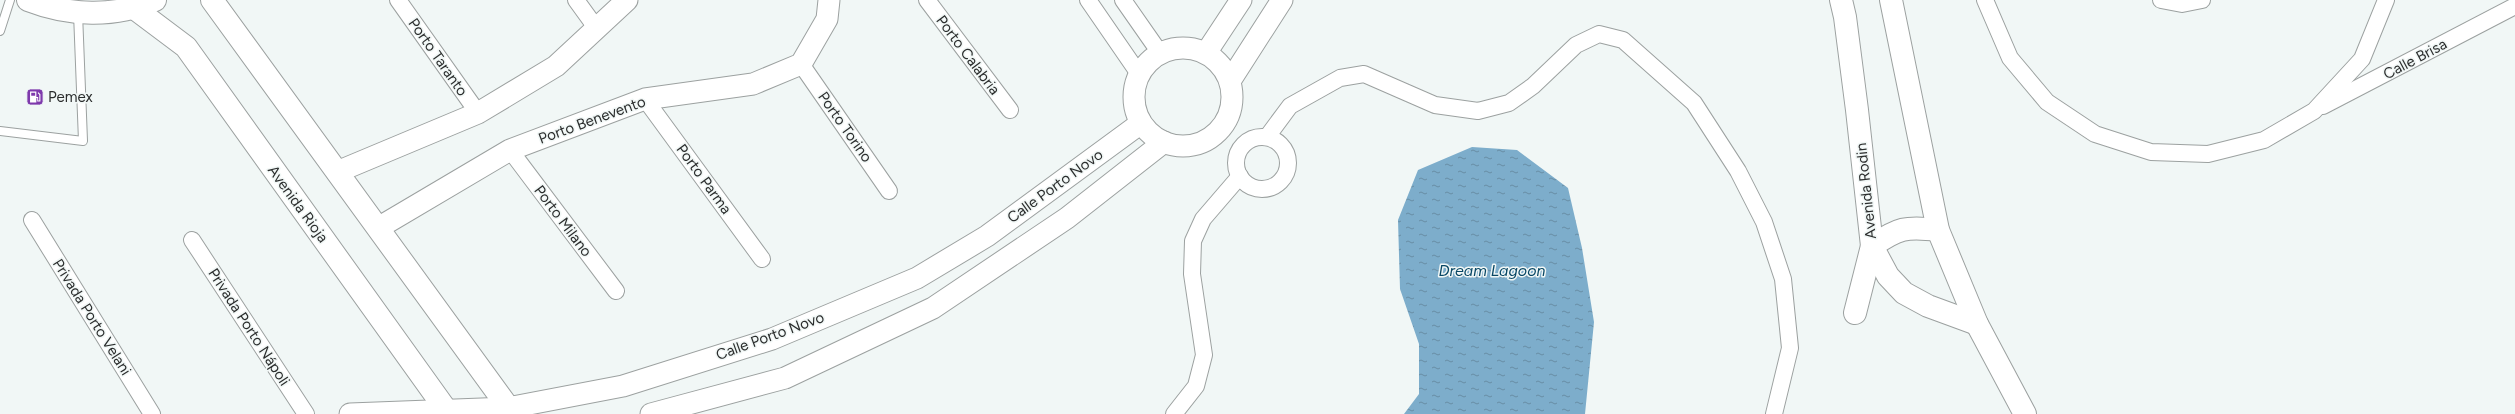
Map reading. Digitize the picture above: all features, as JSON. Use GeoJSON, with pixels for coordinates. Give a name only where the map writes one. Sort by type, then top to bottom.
{"type":"FeatureCollection","features":[{"type":"Feature","properties":{"kind":"main road"},"geometry":{"type":"LineString","coordinates":[[28,0],[51,8],[78,13],[109,12],[134,8],[156,0]]}},
{"type":"Feature","properties":{"kind":"main road"},"geometry":{"type":"LineString","coordinates":[[212,0],[510,411]]}},
{"type":"Feature","properties":{"kind":"main road","name":"Avenida Rodin"},"geometry":{"type":"LineString","coordinates":[[1841,0],[1855,94],[1872,246],[1888,276],[1904,293],[1928,306],[1977,324]]}},
{"type":"Feature","properties":{"kind":"main road"},"geometry":{"type":"LineString","coordinates":[[1891,0],[1938,230],[1977,324],[2025,414]]}},
{"type":"Feature","properties":{"kind":"main road","name":"Avenida Rioja"},"geometry":{"type":"LineString","coordinates":[[134,8],[186,47],[447,412]]}},
{"type":"Feature","properties":{"kind":"main road"},"geometry":{"type":"LineString","coordinates":[[1855,313],[1872,246],[1894,231],[1916,227],[1938,230]]}},
{"type":"Feature","properties":{"kind":"street","name":"Porto Taranto"},"geometry":{"type":"LineString","coordinates":[[398,0],[478,113]]}},
{"type":"Feature","properties":{"kind":"street"},"geometry":{"type":"LineString","coordinates":[[576,0],[597,30]]}},
{"type":"Feature","properties":{"kind":"street"},"geometry":{"type":"LineString","coordinates":[[337,172],[478,113],[556,66],[597,30],[627,0]]}},
{"type":"Feature","properties":{"kind":"street"},"geometry":{"type":"LineString","coordinates":[[801,64],[827,19],[828,0]]}},
{"type":"Feature","properties":{"kind":"street","name":"Porto Calabria"},"geometry":{"type":"LineString","coordinates":[[927,0],[1010,110]]}},
{"type":"Feature","properties":{"kind":"street"},"geometry":{"type":"LineString","coordinates":[[1088,0],[1139,74]]}},
{"type":"Feature","properties":{"kind":"street"},"geometry":{"type":"LineString","coordinates":[[1123,0],[1160,53]]}},
{"type":"Feature","properties":{"kind":"street"},"geometry":{"type":"LineString","coordinates":[[1206,53],[1241,0]]}},
{"type":"Feature","properties":{"kind":"street"},"geometry":{"type":"LineString","coordinates":[[1230,81],[1282,0]]}},
{"type":"Feature","properties":{"kind":"street"},"geometry":{"type":"LineString","coordinates":[[1985,0],[2010,58],[2047,102],[2095,134],[2151,152],[2208,154],[2264,140],[2314,111],[2362,59],[2386,0]]}},
{"type":"Feature","properties":{"kind":"street"},"geometry":{"type":"LineString","coordinates":[[2161,0],[2182,4],[2202,0]]}},
{"type":"Feature","properties":{"kind":"street","name":"Calle Brisa"},"geometry":{"type":"LineString","coordinates":[[2314,111],[2515,6]]}},
{"type":"Feature","properties":{"kind":"street"},"geometry":{"type":"LineString","coordinates":[[1267,137],[1290,106],[1340,78],[1364,74],[1435,105],[1478,111],[1509,103],[1533,86],[1576,45],[1599,34],[1622,40],[1694,103],[1738,171],[1764,222],[1783,279],[1790,348],[1774,414]]}},
{"type":"Feature","properties":{"kind":"street"},"geometry":{"type":"LineString","coordinates":[[1175,48],[1191,48],[1206,53],[1224,70],[1230,81],[1233,97],[1231,108],[1222,127],[1210,138],[1196,145],[1180,146],[1164,142],[1151,134],[1141,123],[1135,107],[1134,90],[1139,74],[1148,62],[1160,53],[1175,48]]}},
{"type":"Feature","properties":{"kind":"street","name":"Porto Benevento"},"geometry":{"type":"LineString","coordinates":[[378,228],[510,150],[645,99],[703,93],[753,84],[801,64]]}},
{"type":"Feature","properties":{"kind":"street","name":"Porto Torino"},"geometry":{"type":"LineString","coordinates":[[801,64],[889,191]]}},
{"type":"Feature","properties":{"kind":"street","name":"Porto Parma"},"geometry":{"type":"LineString","coordinates":[[645,99],[762,259]]}},
{"type":"Feature","properties":{"kind":"street","name":"Calle Porto Novo"},"geometry":{"type":"LineString","coordinates":[[350,414],[510,411],[623,386],[772,339],[917,278],[987,236],[1141,123]]}},
{"type":"Feature","properties":{"kind":"street"},"geometry":{"type":"LineString","coordinates":[[1267,137],[1281,146],[1286,153],[1287,170],[1283,178],[1270,187],[1262,188],[1246,183],[1240,176],[1236,160],[1238,152],[1250,139],[1267,137]]}},
{"type":"Feature","properties":{"kind":"street","name":"Calle Porto Novo"},"geometry":{"type":"LineString","coordinates":[[651,414],[786,378],[933,308],[1067,218],[1164,142]]}},
{"type":"Feature","properties":{"kind":"street","name":"Porto Milano"},"geometry":{"type":"LineString","coordinates":[[510,150],[616,292]]}},
{"type":"Feature","properties":{"kind":"street"},"geometry":{"type":"LineString","coordinates":[[1174,414],[1196,386],[1204,355],[1192,274],[1193,241],[1203,219],[1240,176]]}},
{"type":"Feature","properties":{"kind":"street","name":"Privada Porto Velani"},"geometry":{"type":"LineString","coordinates":[[32,220],[152,414]]}},
{"type":"Feature","properties":{"kind":"street","name":"Privada Porto Nápoli"},"geometry":{"type":"LineString","coordinates":[[192,240],[306,414]]}},
{"type":"Feature","properties":{"kind":"lane"},"geometry":{"type":"LineString","coordinates":[[0,31],[10,0]]}},
{"type":"Feature","properties":{"kind":"lane"},"geometry":{"type":"LineString","coordinates":[[0,132],[83,141],[78,13]]}},
{"type":"Feature","properties":{"kind":"water","name":"Dream Lagoon"},"geometry":{"type":"Polygon","coordinates":[[[1472,147],[1517,150],[1568,188],[1582,248],[1594,322],[1585,414],[1404,414],[1419,394],[1419,344],[1400,289],[1398,220],[1418,170],[1472,147]]]}},
{"type":"Feature","properties":{"kind":"place","name":"Pemex"},"geometry":{"type":"Point","coordinates":[35,97]}}]}
